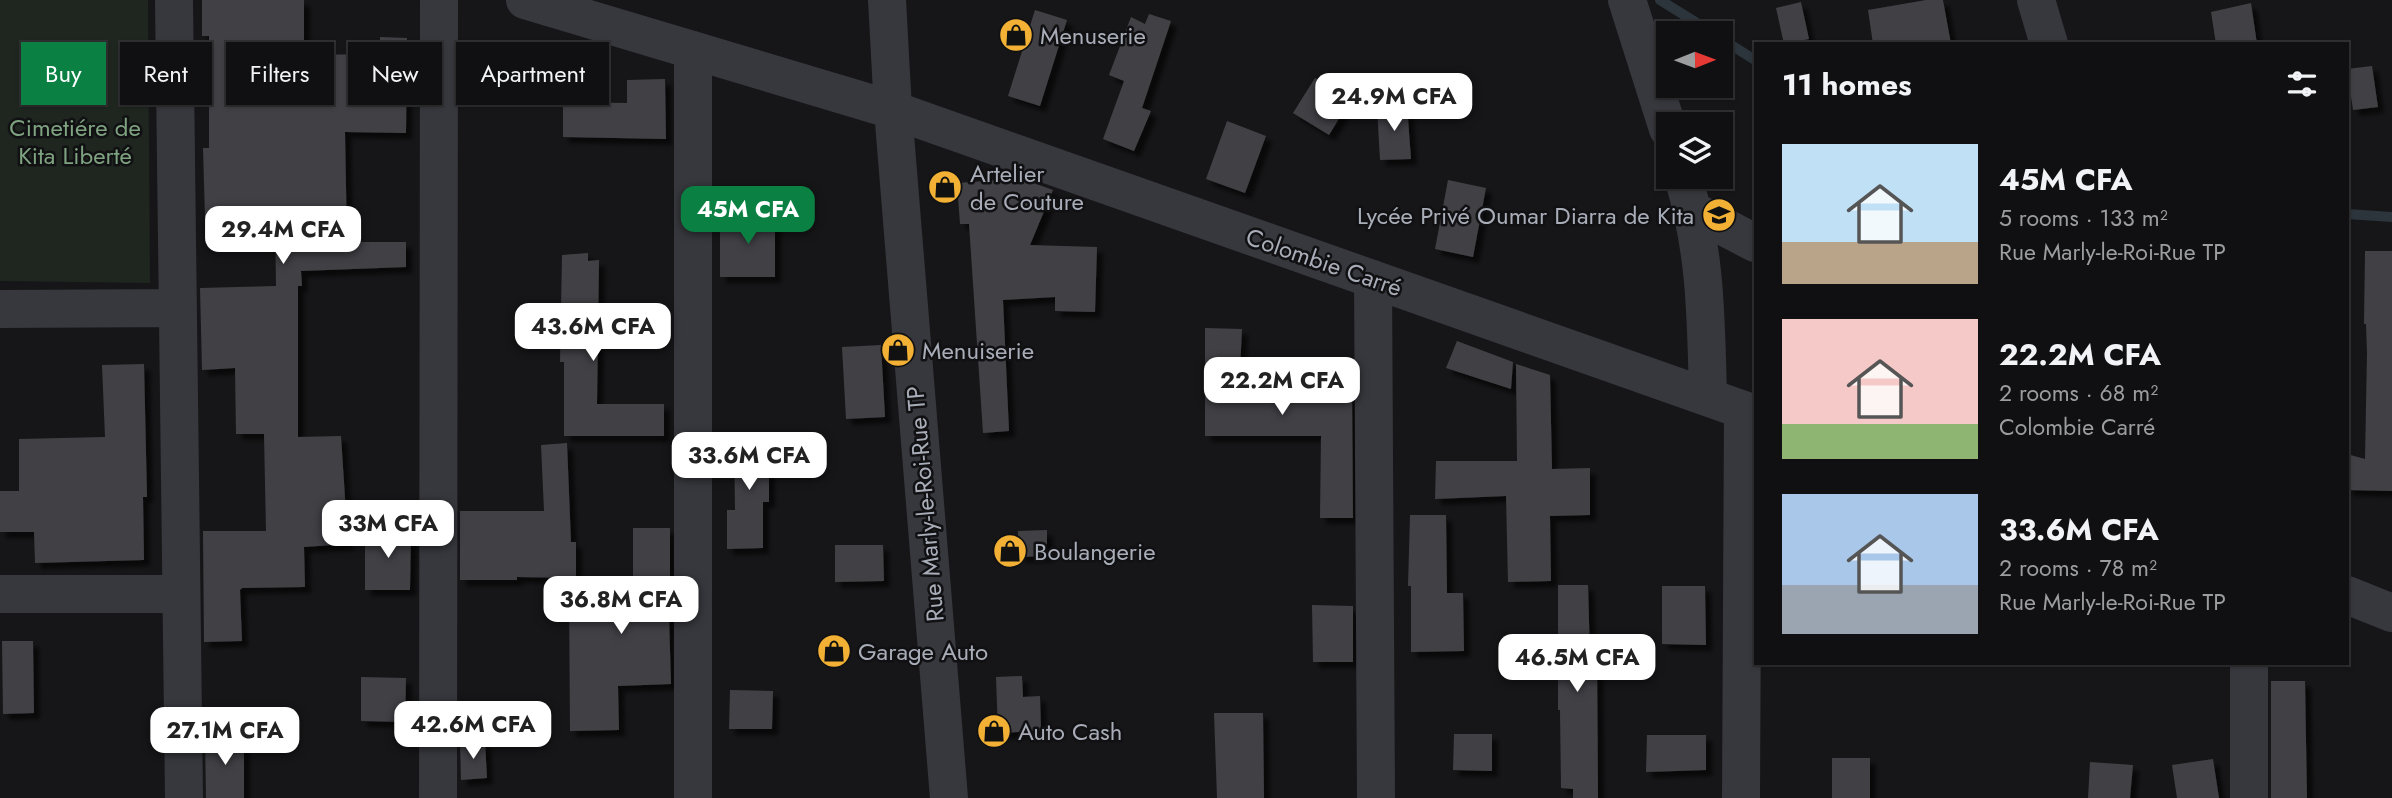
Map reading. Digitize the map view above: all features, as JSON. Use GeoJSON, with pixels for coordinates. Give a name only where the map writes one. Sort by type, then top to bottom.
{"type":"FeatureCollection","features":[{"type":"Feature","properties":{"kind":"street"},"geometry":{"type":"LineString","coordinates":[[174,0],[184,798]]}},
{"type":"Feature","properties":{"kind":"street"},"geometry":{"type":"LineString","coordinates":[[438,798],[439,0]]}},
{"type":"Feature","properties":{"kind":"street","name":"Colombie Carré"},"geometry":{"type":"LineString","coordinates":[[525,0],[893,110],[1749,412]]}},
{"type":"Feature","properties":{"kind":"street","name":"Rue Marly-le-Roi-Rue TP"},"geometry":{"type":"LineString","coordinates":[[887,0],[893,110],[949,798]]}},
{"type":"Feature","properties":{"kind":"street"},"geometry":{"type":"LineString","coordinates":[[1627,0],[1662,112]]}},
{"type":"Feature","properties":{"kind":"street"},"geometry":{"type":"LineString","coordinates":[[2036,0],[2048,42]]}},
{"type":"Feature","properties":{"kind":"street"},"geometry":{"type":"LineString","coordinates":[[693,50],[694,798]]}},
{"type":"Feature","properties":{"kind":"street"},"geometry":{"type":"LineString","coordinates":[[1688,194],[1754,242]]}},
{"type":"Feature","properties":{"kind":"street"},"geometry":{"type":"LineString","coordinates":[[1688,194],[1705,281],[1708,397]]}},
{"type":"Feature","properties":{"kind":"street"},"geometry":{"type":"LineString","coordinates":[[1374,279],[1376,798]]}},
{"type":"Feature","properties":{"kind":"street"},"geometry":{"type":"LineString","coordinates":[[0,309],[178,308]]}},
{"type":"Feature","properties":{"kind":"street"},"geometry":{"type":"LineString","coordinates":[[1741,798],[1749,412]]}},
{"type":"Feature","properties":{"kind":"street"},"geometry":{"type":"LineString","coordinates":[[0,594],[181,594]]}},
{"type":"Feature","properties":{"kind":"street"},"geometry":{"type":"LineString","coordinates":[[2349,596],[2392,613]]}},
{"type":"Feature","properties":{"kind":"street"},"geometry":{"type":"LineString","coordinates":[[2249,665],[2249,798]]}},
{"type":"Feature","properties":{"kind":"green space","name":"Cimetiére de Kita Liberté"},"geometry":{"type":"Polygon","coordinates":[[[0,0],[148,0],[148,42],[120,42],[120,105],[149,105],[150,283],[0,281],[0,0]]]}},
{"type":"Feature","properties":{"kind":"building"},"geometry":{"type":"Polygon","coordinates":[[[202,0],[304,0],[304,42],[226,42],[226,105],[334,105],[334,55],[348,54],[348,105],[406,105],[406,133],[345,132],[347,242],[406,242],[406,267],[301,271],[302,286],[298,286],[298,437],[341,436],[348,544],[304,547],[305,587],[242,588],[242,641],[204,642],[203,531],[266,531],[264,434],[236,434],[235,368],[202,370],[200,288],[276,286],[275,216],[205,218],[203,148],[209,148],[212,42],[209,42],[209,36],[202,36],[202,0]]]}},
{"type":"Feature","properties":{"kind":"building"},"geometry":{"type":"Polygon","coordinates":[[[1926,0],[1943,0],[1951,42],[1873,42],[1868,10],[1926,0]]]}},
{"type":"Feature","properties":{"kind":"building"},"geometry":{"type":"Polygon","coordinates":[[[1801,2],[1809,39],[1784,42],[1776,8],[1801,2]]]}},
{"type":"Feature","properties":{"kind":"building"},"geometry":{"type":"Polygon","coordinates":[[[2251,3],[2257,42],[2216,42],[2211,12],[2251,3]]]}},
{"type":"Feature","properties":{"kind":"building"},"geometry":{"type":"Polygon","coordinates":[[[1035,10],[1067,20],[1040,106],[1008,96],[1035,10]]]}},
{"type":"Feature","properties":{"kind":"building"},"geometry":{"type":"Polygon","coordinates":[[[1149,14],[1171,21],[1142,108],[1151,111],[1134,151],[1103,139],[1124,81],[1109,75],[1131,17],[1145,24],[1149,14]]]}},
{"type":"Feature","properties":{"kind":"building"},"geometry":{"type":"Polygon","coordinates":[[[380,37],[407,38],[407,42],[380,42],[380,37]]]}},
{"type":"Feature","properties":{"kind":"building"},"geometry":{"type":"Polygon","coordinates":[[[2372,66],[2378,107],[2353,110],[2349,69],[2372,66]]]}},
{"type":"Feature","properties":{"kind":"building"},"geometry":{"type":"Polygon","coordinates":[[[1315,78],[1351,99],[1329,135],[1293,113],[1315,78]]]}},
{"type":"Feature","properties":{"kind":"building"},"geometry":{"type":"Polygon","coordinates":[[[665,79],[666,139],[563,137],[563,105],[627,103],[627,80],[665,79]]]}},
{"type":"Feature","properties":{"kind":"building"},"geometry":{"type":"Polygon","coordinates":[[[1407,105],[1411,159],[1380,160],[1377,107],[1407,105]]]}},
{"type":"Feature","properties":{"kind":"building"},"geometry":{"type":"Polygon","coordinates":[[[1227,121],[1266,136],[1245,193],[1206,179],[1227,121]]]}},
{"type":"Feature","properties":{"kind":"building"},"geometry":{"type":"Polygon","coordinates":[[[1001,171],[1053,190],[1030,245],[1097,247],[1095,312],[1055,311],[1055,297],[1003,300],[1009,431],[983,433],[969,224],[960,224],[957,183],[999,180],[1001,171]]]}},
{"type":"Feature","properties":{"kind":"building"},"geometry":{"type":"Polygon","coordinates":[[[1448,180],[1486,188],[1473,257],[1435,249],[1448,180]]]}},
{"type":"Feature","properties":{"kind":"building"},"geometry":{"type":"Polygon","coordinates":[[[720,214],[775,214],[775,277],[720,277],[720,214]]]}},
{"type":"Feature","properties":{"kind":"building"},"geometry":{"type":"Polygon","coordinates":[[[2365,251],[2392,251],[2392,491],[2349,490],[2349,455],[2365,459],[2367,353],[2364,324],[2365,251]]]}},
{"type":"Feature","properties":{"kind":"building"},"geometry":{"type":"Polygon","coordinates":[[[588,253],[588,261],[599,260],[597,404],[664,404],[664,436],[564,436],[564,362],[560,362],[562,255],[588,253]]]}},
{"type":"Feature","properties":{"kind":"building"},"geometry":{"type":"Polygon","coordinates":[[[1205,328],[1242,329],[1239,389],[1352,388],[1353,518],[1320,518],[1321,436],[1205,436],[1205,328]]]}},
{"type":"Feature","properties":{"kind":"building"},"geometry":{"type":"Polygon","coordinates":[[[1457,341],[1513,362],[1511,389],[1446,368],[1457,341]]]}},
{"type":"Feature","properties":{"kind":"building"},"geometry":{"type":"Polygon","coordinates":[[[881,345],[885,417],[846,419],[842,347],[881,345]]]}},
{"type":"Feature","properties":{"kind":"building"},"geometry":{"type":"Polygon","coordinates":[[[144,364],[147,497],[143,497],[144,560],[35,563],[34,532],[0,532],[0,491],[19,491],[19,439],[105,437],[102,365],[144,364]]]}},
{"type":"Feature","properties":{"kind":"building"},"geometry":{"type":"Polygon","coordinates":[[[1516,364],[1550,375],[1552,469],[1590,468],[1590,515],[1550,516],[1551,581],[1508,582],[1506,496],[1435,499],[1436,461],[1517,461],[1516,364]]]}},
{"type":"Feature","properties":{"kind":"building"},"geometry":{"type":"Polygon","coordinates":[[[734,434],[769,434],[769,502],[763,502],[763,548],[727,549],[727,510],[735,510],[734,434]]]}},
{"type":"Feature","properties":{"kind":"building"},"geometry":{"type":"Polygon","coordinates":[[[567,443],[571,542],[576,542],[576,578],[460,580],[460,511],[544,511],[541,445],[567,443]]]}},
{"type":"Feature","properties":{"kind":"building"},"geometry":{"type":"Polygon","coordinates":[[[1410,515],[1446,515],[1447,593],[1463,593],[1464,651],[1411,652],[1411,586],[1408,586],[1410,515]]]}},
{"type":"Feature","properties":{"kind":"building"},"geometry":{"type":"Polygon","coordinates":[[[633,528],[670,528],[668,582],[671,684],[618,686],[619,730],[570,731],[569,590],[633,588],[633,528]]]}},
{"type":"Feature","properties":{"kind":"building"},"geometry":{"type":"Polygon","coordinates":[[[365,530],[411,530],[410,590],[365,590],[365,530]]]}},
{"type":"Feature","properties":{"kind":"building"},"geometry":{"type":"Polygon","coordinates":[[[1047,530],[1047,556],[1019,557],[1018,531],[1047,530]]]}},
{"type":"Feature","properties":{"kind":"building"},"geometry":{"type":"Polygon","coordinates":[[[835,545],[883,545],[884,581],[835,582],[835,545]]]}},
{"type":"Feature","properties":{"kind":"building"},"geometry":{"type":"Polygon","coordinates":[[[1558,585],[1588,585],[1590,657],[1597,657],[1598,798],[1573,798],[1573,789],[1561,788],[1558,585]]]}},
{"type":"Feature","properties":{"kind":"building"},"geometry":{"type":"Polygon","coordinates":[[[1662,586],[1705,586],[1706,645],[1662,644],[1662,586]]]}},
{"type":"Feature","properties":{"kind":"building"},"geometry":{"type":"Polygon","coordinates":[[[1312,605],[1353,606],[1353,662],[1313,662],[1312,605]]]}},
{"type":"Feature","properties":{"kind":"building"},"geometry":{"type":"Polygon","coordinates":[[[2,641],[33,641],[34,713],[3,714],[2,641]]]}},
{"type":"Feature","properties":{"kind":"building"},"geometry":{"type":"Polygon","coordinates":[[[1022,676],[1023,697],[1040,696],[1041,731],[998,733],[996,677],[1022,676]]]}},
{"type":"Feature","properties":{"kind":"building"},"geometry":{"type":"Polygon","coordinates":[[[361,677],[406,678],[405,722],[361,721],[361,677]]]}},
{"type":"Feature","properties":{"kind":"building"},"geometry":{"type":"Polygon","coordinates":[[[2271,681],[2305,681],[2307,798],[2271,798],[2271,681]]]}},
{"type":"Feature","properties":{"kind":"building"},"geometry":{"type":"Polygon","coordinates":[[[730,690],[773,691],[772,729],[729,729],[730,690]]]}},
{"type":"Feature","properties":{"kind":"building"},"geometry":{"type":"Polygon","coordinates":[[[1214,713],[1263,713],[1264,798],[1217,798],[1214,713]]]}},
{"type":"Feature","properties":{"kind":"building"},"geometry":{"type":"Polygon","coordinates":[[[1454,734],[1492,734],[1492,771],[1453,770],[1454,734]]]}},
{"type":"Feature","properties":{"kind":"building"},"geometry":{"type":"Polygon","coordinates":[[[1647,735],[1706,735],[1706,770],[1646,772],[1647,735]]]}},
{"type":"Feature","properties":{"kind":"building"},"geometry":{"type":"Polygon","coordinates":[[[205,736],[244,736],[244,798],[206,798],[205,736]]]}},
{"type":"Feature","properties":{"kind":"building"},"geometry":{"type":"Polygon","coordinates":[[[485,742],[487,778],[461,780],[460,743],[485,742]]]}},
{"type":"Feature","properties":{"kind":"building"},"geometry":{"type":"Polygon","coordinates":[[[1832,758],[1870,758],[1870,798],[1832,798],[1832,758]]]}},
{"type":"Feature","properties":{"kind":"building"},"geometry":{"type":"Polygon","coordinates":[[[2213,759],[2219,798],[2177,798],[2172,765],[2213,759]]]}},
{"type":"Feature","properties":{"kind":"building"},"geometry":{"type":"Polygon","coordinates":[[[2090,762],[2133,765],[2130,798],[2088,798],[2090,762]]]}},
{"type":"Feature","properties":{"kind":"waterway"},"geometry":{"type":"LineString","coordinates":[[1660,0],[1694,21]]}},
{"type":"Feature","properties":{"kind":"waterway"},"geometry":{"type":"LineString","coordinates":[[1733,46],[1754,59]]}},
{"type":"Feature","properties":{"kind":"waterway"},"geometry":{"type":"LineString","coordinates":[[2349,214],[2392,217]]}},
{"type":"Feature","properties":{"kind":"place","name":"Menuserie"},"geometry":{"type":"Point","coordinates":[1016,35]}},
{"type":"Feature","properties":{"kind":"place","name":"Artelier de Couture"},"geometry":{"type":"Point","coordinates":[945,187]}},
{"type":"Feature","properties":{"kind":"place","name":"Lycée Privé Oumar Diarra de Kita"},"geometry":{"type":"Point","coordinates":[1719,215]}},
{"type":"Feature","properties":{"kind":"place","name":"Menuiserie"},"geometry":{"type":"Point","coordinates":[898,350]}},
{"type":"Feature","properties":{"kind":"place","name":"Boulangerie"},"geometry":{"type":"Point","coordinates":[1010,551]}},
{"type":"Feature","properties":{"kind":"place","name":"Garage Auto"},"geometry":{"type":"Point","coordinates":[834,651]}},
{"type":"Feature","properties":{"kind":"place","name":"Auto Cash"},"geometry":{"type":"Point","coordinates":[994,731]}}]}
